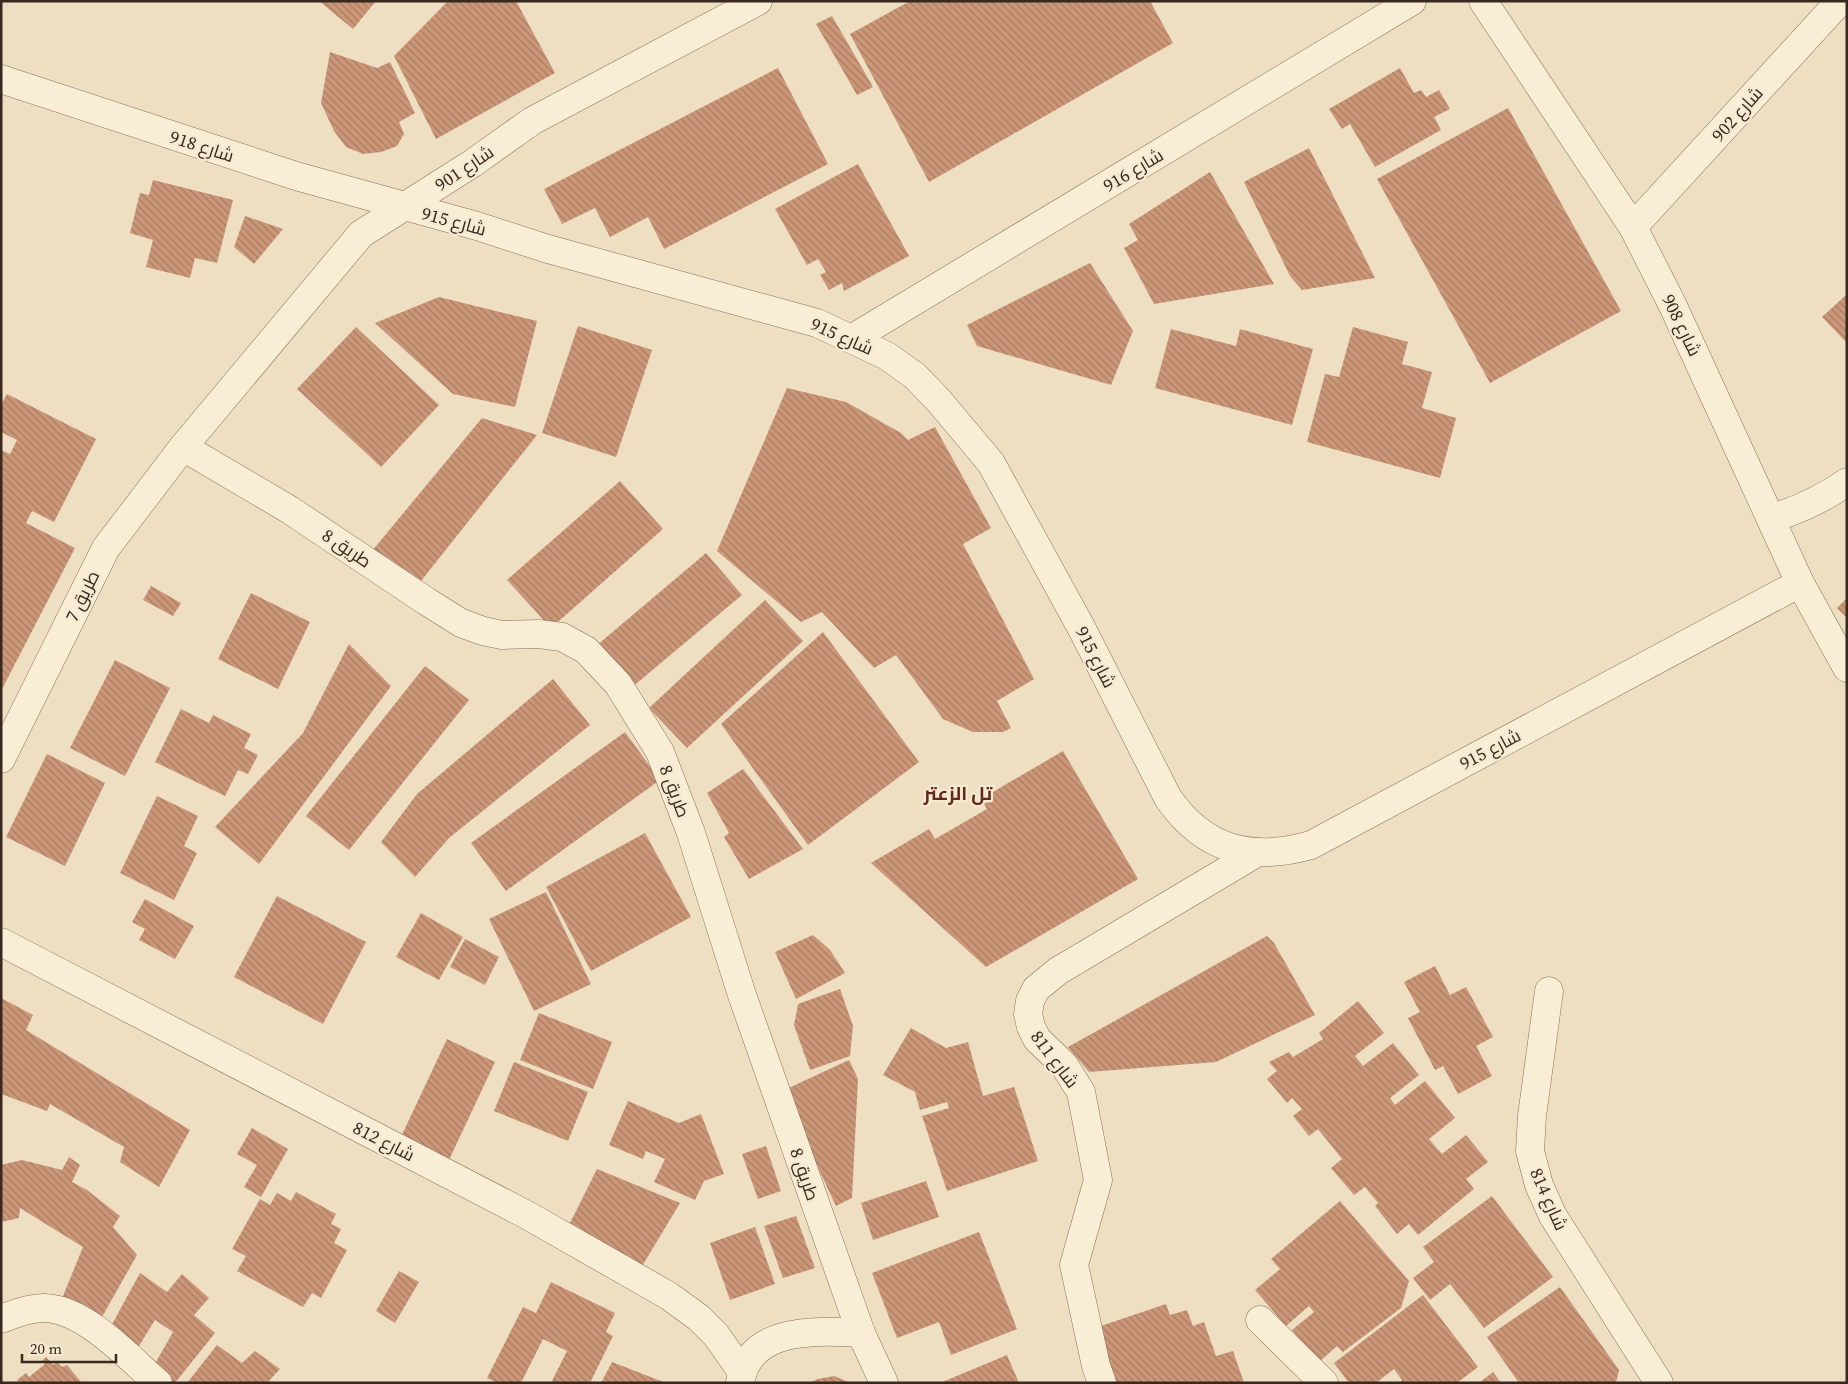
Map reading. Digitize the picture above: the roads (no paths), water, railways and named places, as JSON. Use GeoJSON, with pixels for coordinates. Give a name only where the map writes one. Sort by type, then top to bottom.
{"type":"FeatureCollection","features":[{"type":"Feature","properties":{"kind":"street","name":"شارع 901"},"geometry":{"type":"LineString","coordinates":[[183,447],[361,234],[473,163],[532,121],[758,1]]}},
{"type":"Feature","properties":{"kind":"street","name":"شارع 916"},"geometry":{"type":"LineString","coordinates":[[853,338],[1412,1]]}},
{"type":"Feature","properties":{"kind":"street","name":"شارع 908"},"geometry":{"type":"LineString","coordinates":[[1483,1],[1633,227],[1673,306],[1773,518],[1800,583],[1847,668]]}},
{"type":"Feature","properties":{"kind":"street","name":"شارع 902"},"geometry":{"type":"LineString","coordinates":[[1633,227],[1840,1]]}},
{"type":"Feature","properties":{"kind":"street","name":"شارع 918"},"geometry":{"type":"LineString","coordinates":[[1,79],[196,145],[404,207]]}},
{"type":"Feature","properties":{"kind":"street","name":"شارع 915"},"geometry":{"type":"LineString","coordinates":[[404,207],[477,226],[613,268],[764,307],[817,323],[853,338],[887,356],[915,376],[961,425],[991,463],[1082,629],[1168,798],[1183,819],[1203,835],[1232,848],[1258,852],[1288,851],[1311,844],[1800,583]]}},
{"type":"Feature","properties":{"kind":"street","name":"7 طريق"},"geometry":{"type":"LineString","coordinates":[[1,759],[106,548],[183,447]]}},
{"type":"Feature","properties":{"kind":"street","name":"طريق 8"},"geometry":{"type":"LineString","coordinates":[[183,447],[290,510],[461,623],[502,635],[539,634],[562,637],[586,650],[618,684],[660,752],[691,833],[742,995],[862,1333],[884,1383]]}},
{"type":"Feature","properties":{"kind":"street"},"geometry":{"type":"LineString","coordinates":[[1773,518],[1807,507],[1828,496],[1847,482]]}},
{"type":"Feature","properties":{"kind":"street","name":"شارع 811"},"geometry":{"type":"LineString","coordinates":[[1102,1383],[1096,1366],[1074,1264],[1098,1180],[1081,1092],[1064,1065],[1037,1039],[1030,1027],[1028,1014],[1030,1001],[1036,989],[1058,971],[1258,852]]}},
{"type":"Feature","properties":{"kind":"street","name":"شارع 812"},"geometry":{"type":"LineString","coordinates":[[1,942],[527,1215],[662,1291],[699,1318],[730,1352],[741,1377]]}},
{"type":"Feature","properties":{"kind":"street","name":"شارع 814"},"geometry":{"type":"LineString","coordinates":[[1549,991],[1532,1116],[1530,1151],[1539,1185],[1553,1216],[1658,1383]]}},
{"type":"Feature","properties":{"kind":"street"},"geometry":{"type":"LineString","coordinates":[[1,1319],[45,1308],[76,1316],[99,1332],[158,1383]]}},
{"type":"Feature","properties":{"kind":"street"},"geometry":{"type":"LineString","coordinates":[[1260,1320],[1324,1383]]}},
{"type":"Feature","properties":{"kind":"street"},"geometry":{"type":"LineString","coordinates":[[741,1377],[762,1345],[782,1337],[801,1333],[862,1333]]}},
{"type":"Feature","properties":{"kind":"district","name":"تل الزعتر"},"geometry":{"type":"Point","coordinates":[958,793]}}]}
